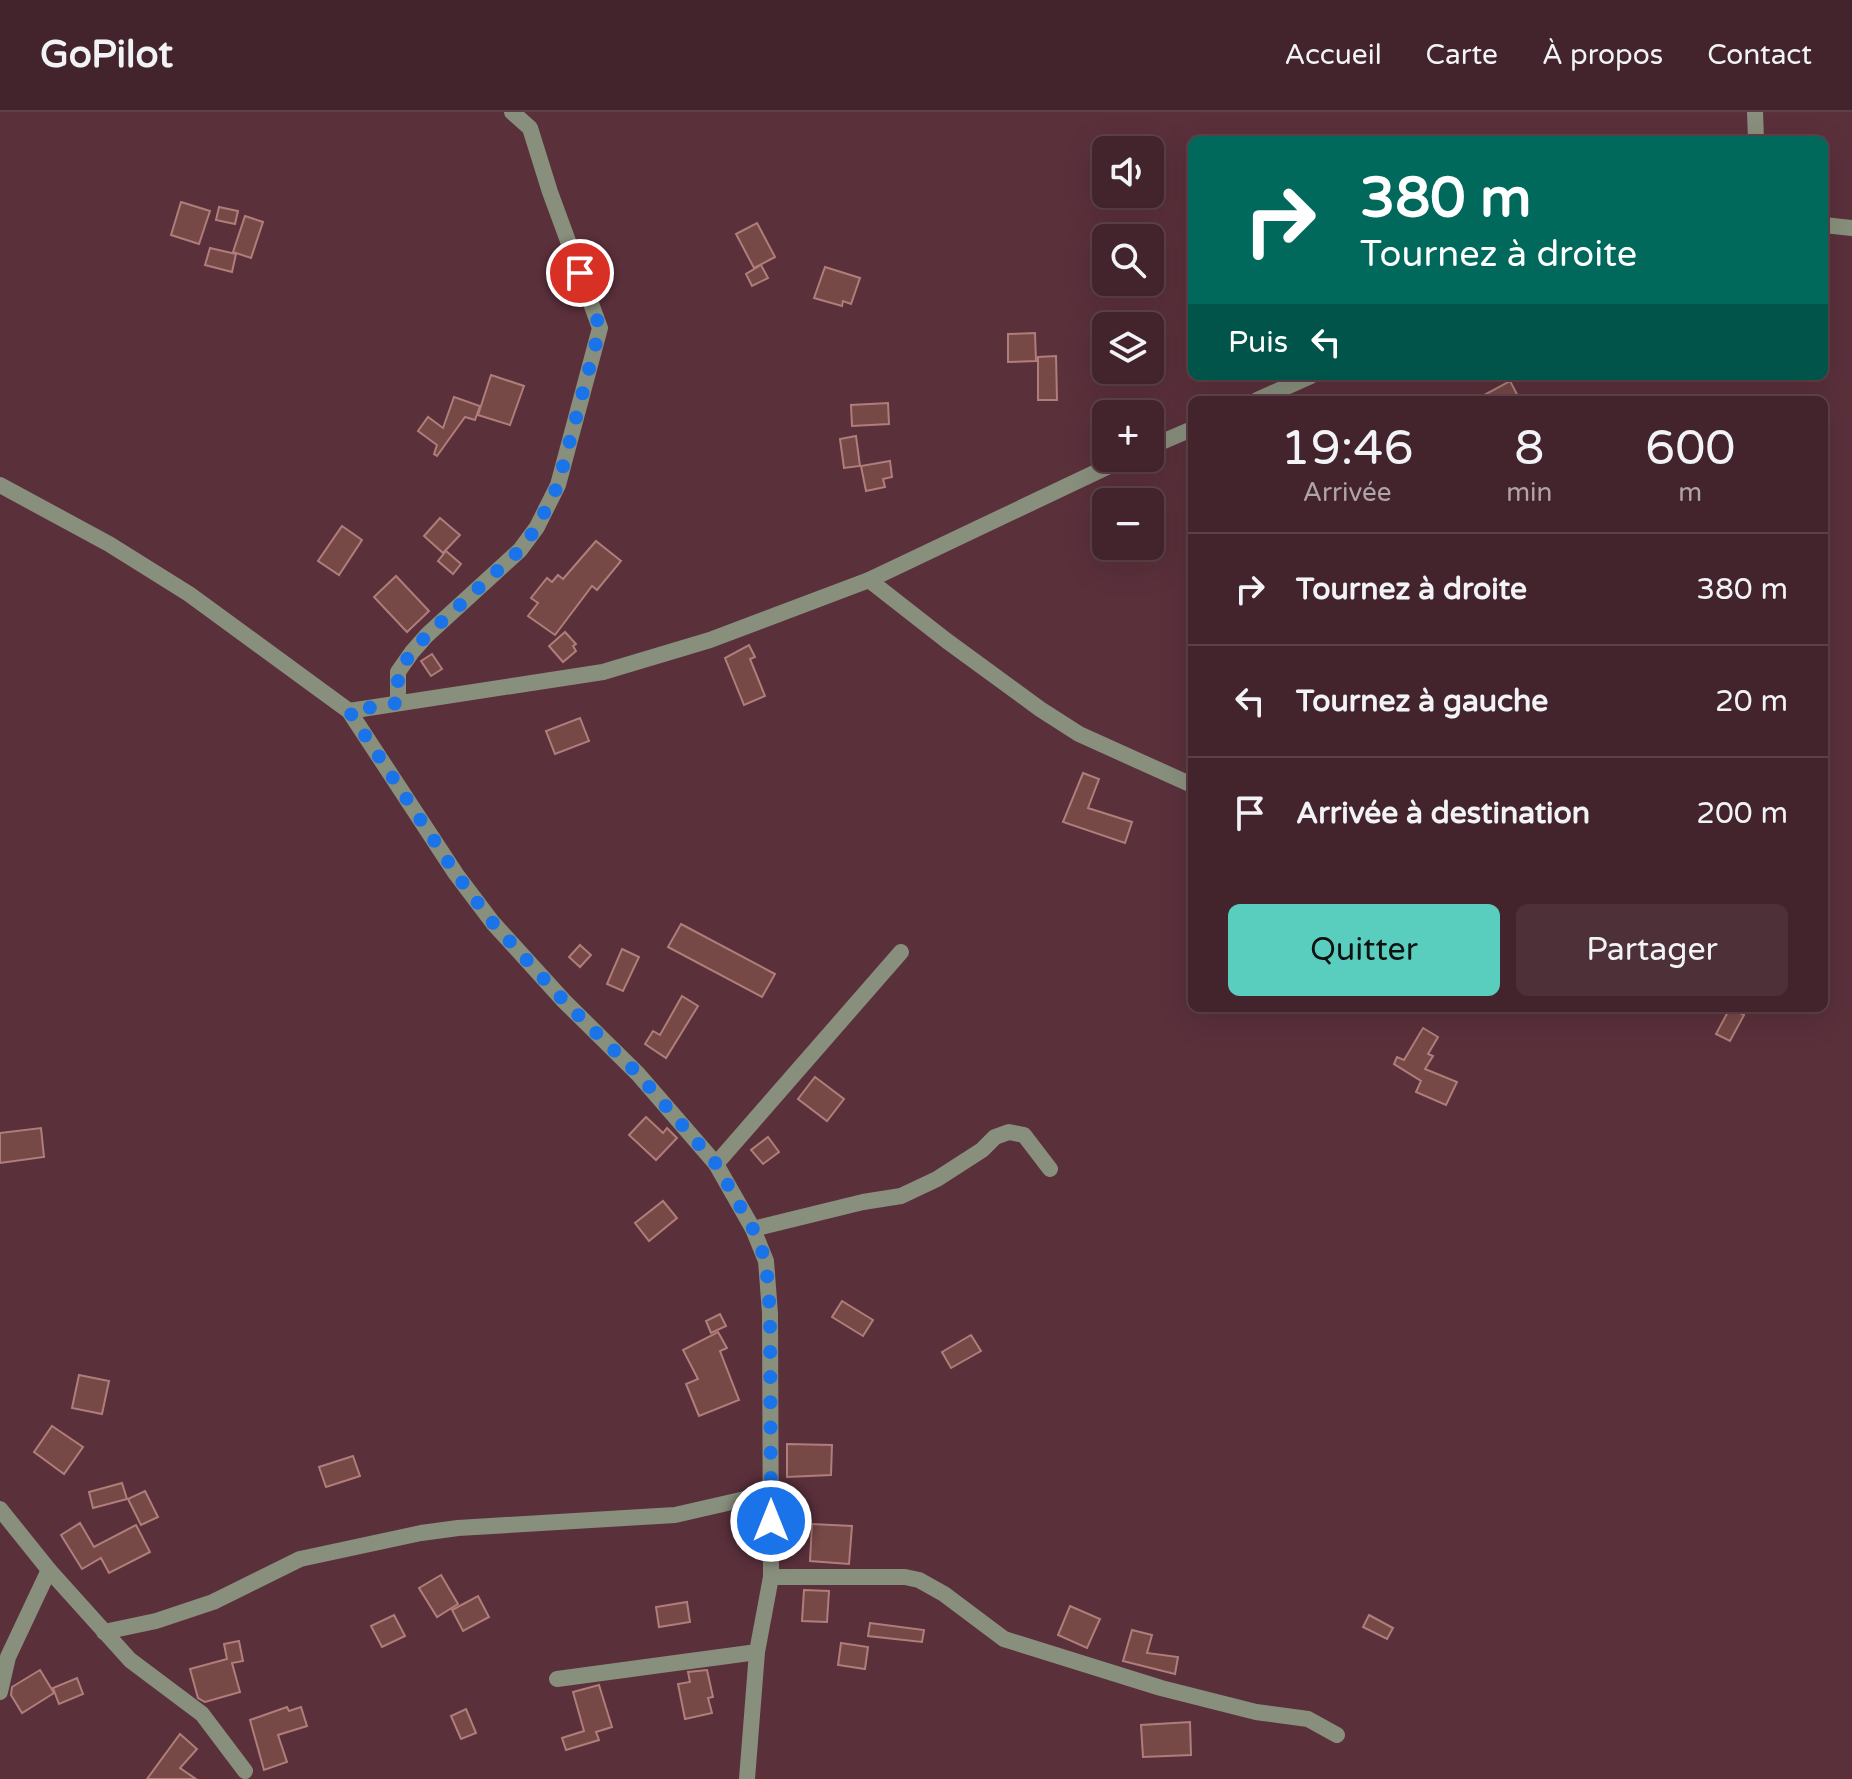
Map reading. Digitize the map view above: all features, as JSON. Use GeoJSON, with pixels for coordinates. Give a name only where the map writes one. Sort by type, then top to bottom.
{"type":"FeatureCollection","features":[{"type":"Feature","properties":{"kind":"street"},"geometry":{"type":"LineString","coordinates":[[398,703],[398,672],[412,652],[520,550],[537,527],[558,485],[600,328],[530,128],[512,112]]}},
{"type":"Feature","properties":{"kind":"street"},"geometry":{"type":"LineString","coordinates":[[1755,112],[1756,136]]}},
{"type":"Feature","properties":{"kind":"street"},"geometry":{"type":"LineString","coordinates":[[1828,225],[1852,228]]}},
{"type":"Feature","properties":{"kind":"street"},"geometry":{"type":"LineString","coordinates":[[1266,396],[1302,380]]}},
{"type":"Feature","properties":{"kind":"street"},"geometry":{"type":"LineString","coordinates":[[1164,441],[1188,431]]}},
{"type":"Feature","properties":{"kind":"street"},"geometry":{"type":"LineString","coordinates":[[349,711],[603,672],[710,640],[869,580],[1097,472]]}},
{"type":"Feature","properties":{"kind":"street"},"geometry":{"type":"LineString","coordinates":[[0,485],[109,544],[189,594],[349,711],[456,874],[493,923],[564,1001],[638,1074],[716,1164],[753,1229],[766,1261],[770,1313],[771,1577],[757,1652],[747,1779]]}},
{"type":"Feature","properties":{"kind":"street"},"geometry":{"type":"LineString","coordinates":[[869,580],[947,641],[1079,734],[1188,783]]}},
{"type":"Feature","properties":{"kind":"street"},"geometry":{"type":"LineString","coordinates":[[716,1164],[901,952]]}},
{"type":"Feature","properties":{"kind":"street"},"geometry":{"type":"LineString","coordinates":[[753,1229],[863,1202],[901,1196],[937,1179],[982,1150],[995,1137],[1009,1132],[1024,1135],[1050,1169]]}},
{"type":"Feature","properties":{"kind":"street"},"geometry":{"type":"LineString","coordinates":[[104,1632],[156,1621],[213,1602],[300,1559],[421,1533],[675,1515],[771,1493]]}},
{"type":"Feature","properties":{"kind":"street"},"geometry":{"type":"LineString","coordinates":[[0,1509],[49,1570],[130,1660],[202,1714],[245,1771]]}},
{"type":"Feature","properties":{"kind":"street"},"geometry":{"type":"LineString","coordinates":[[0,1692],[8,1657],[49,1570]]}},
{"type":"Feature","properties":{"kind":"street"},"geometry":{"type":"LineString","coordinates":[[771,1577],[905,1577],[919,1580],[944,1594],[1004,1639],[1161,1688],[1256,1712],[1308,1719],[1337,1735]]}},
{"type":"Feature","properties":{"kind":"street"},"geometry":{"type":"LineString","coordinates":[[557,1679],[757,1652]]}},
{"type":"Feature","properties":{"kind":"building"},"geometry":{"type":"Polygon","coordinates":[[[181,202],[210,211],[199,244],[171,235],[181,202]]]}},
{"type":"Feature","properties":{"kind":"building"},"geometry":{"type":"Polygon","coordinates":[[[219,207],[238,211],[235,224],[216,220],[219,207]]]}},
{"type":"Feature","properties":{"kind":"building"},"geometry":{"type":"Polygon","coordinates":[[[245,216],[263,222],[251,258],[233,252],[245,216]]]}},
{"type":"Feature","properties":{"kind":"building"},"geometry":{"type":"Polygon","coordinates":[[[757,223],[775,257],[754,268],[736,234],[757,223]]]}},
{"type":"Feature","properties":{"kind":"building"},"geometry":{"type":"Polygon","coordinates":[[[210,248],[236,254],[232,272],[205,265],[210,248]]]}},
{"type":"Feature","properties":{"kind":"building"},"geometry":{"type":"Polygon","coordinates":[[[761,265],[768,278],[752,286],[746,274],[761,265]]]}},
{"type":"Feature","properties":{"kind":"building"},"geometry":{"type":"Polygon","coordinates":[[[825,267],[860,278],[851,304],[843,301],[842,306],[814,298],[825,267]]]}},
{"type":"Feature","properties":{"kind":"building"},"geometry":{"type":"Polygon","coordinates":[[[1035,333],[1036,361],[1008,362],[1008,334],[1035,333]]]}},
{"type":"Feature","properties":{"kind":"building"},"geometry":{"type":"Polygon","coordinates":[[[1056,356],[1057,400],[1038,400],[1038,357],[1056,356]]]}},
{"type":"Feature","properties":{"kind":"building"},"geometry":{"type":"Polygon","coordinates":[[[491,375],[524,386],[510,425],[478,415],[491,375]]]}},
{"type":"Feature","properties":{"kind":"building"},"geometry":{"type":"Polygon","coordinates":[[[1510,381],[1518,396],[1482,396],[1510,381]]]}},
{"type":"Feature","properties":{"kind":"building"},"geometry":{"type":"Polygon","coordinates":[[[454,397],[480,406],[475,420],[465,417],[437,456],[434,454],[437,445],[418,431],[428,417],[443,428],[454,397]]]}},
{"type":"Feature","properties":{"kind":"building"},"geometry":{"type":"Polygon","coordinates":[[[888,403],[889,424],[852,426],[851,405],[888,403]]]}},
{"type":"Feature","properties":{"kind":"building"},"geometry":{"type":"Polygon","coordinates":[[[856,436],[860,466],[844,468],[840,439],[856,436]]]}},
{"type":"Feature","properties":{"kind":"building"},"geometry":{"type":"Polygon","coordinates":[[[890,461],[892,477],[883,479],[885,487],[866,491],[861,466],[890,461]]]}},
{"type":"Feature","properties":{"kind":"building"},"geometry":{"type":"Polygon","coordinates":[[[440,518],[460,535],[443,553],[424,536],[440,518]]]}},
{"type":"Feature","properties":{"kind":"building"},"geometry":{"type":"Polygon","coordinates":[[[342,526],[362,540],[339,575],[318,561],[342,526]]]}},
{"type":"Feature","properties":{"kind":"building"},"geometry":{"type":"Polygon","coordinates":[[[596,541],[621,561],[597,590],[592,586],[555,635],[528,616],[538,603],[531,598],[547,578],[552,582],[558,575],[563,579],[596,541]]]}},
{"type":"Feature","properties":{"kind":"building"},"geometry":{"type":"Polygon","coordinates":[[[446,551],[461,564],[453,574],[438,561],[446,551]]]}},
{"type":"Feature","properties":{"kind":"building"},"geometry":{"type":"Polygon","coordinates":[[[396,576],[429,611],[407,632],[374,597],[396,576]]]}},
{"type":"Feature","properties":{"kind":"building"},"geometry":{"type":"Polygon","coordinates":[[[565,632],[576,644],[573,646],[576,651],[563,662],[549,646],[565,632]]]}},
{"type":"Feature","properties":{"kind":"building"},"geometry":{"type":"Polygon","coordinates":[[[749,645],[755,657],[750,659],[765,696],[744,705],[725,658],[749,645]]]}},
{"type":"Feature","properties":{"kind":"building"},"geometry":{"type":"Polygon","coordinates":[[[432,654],[442,669],[431,676],[421,661],[432,654]]]}},
{"type":"Feature","properties":{"kind":"building"},"geometry":{"type":"Polygon","coordinates":[[[580,718],[589,741],[555,754],[546,731],[580,718]]]}},
{"type":"Feature","properties":{"kind":"building"},"geometry":{"type":"Polygon","coordinates":[[[1083,773],[1099,779],[1088,808],[1132,822],[1125,843],[1063,822],[1083,773]]]}},
{"type":"Feature","properties":{"kind":"building"},"geometry":{"type":"Polygon","coordinates":[[[681,924],[775,974],[762,997],[668,947],[681,924]]]}},
{"type":"Feature","properties":{"kind":"building"},"geometry":{"type":"Polygon","coordinates":[[[580,945],[591,955],[580,967],[569,957],[580,945]]]}},
{"type":"Feature","properties":{"kind":"building"},"geometry":{"type":"Polygon","coordinates":[[[622,949],[639,957],[623,991],[607,984],[622,949]]]}},
{"type":"Feature","properties":{"kind":"building"},"geometry":{"type":"Polygon","coordinates":[[[682,996],[698,1006],[666,1058],[645,1044],[653,1031],[660,1035],[682,996]]]}},
{"type":"Feature","properties":{"kind":"building"},"geometry":{"type":"Polygon","coordinates":[[[1728,1012],[1744,1015],[1730,1041],[1716,1034],[1728,1012]]]}},
{"type":"Feature","properties":{"kind":"building"},"geometry":{"type":"Polygon","coordinates":[[[1423,1028],[1438,1037],[1428,1054],[1433,1056],[1425,1069],[1457,1082],[1446,1105],[1416,1092],[1421,1081],[1394,1064],[1397,1057],[1404,1060],[1423,1028]]]}},
{"type":"Feature","properties":{"kind":"building"},"geometry":{"type":"Polygon","coordinates":[[[815,1077],[844,1099],[827,1121],[798,1099],[815,1077]]]}},
{"type":"Feature","properties":{"kind":"building"},"geometry":{"type":"Polygon","coordinates":[[[646,1117],[663,1133],[667,1128],[677,1138],[656,1160],[629,1135],[646,1117]]]}},
{"type":"Feature","properties":{"kind":"building"},"geometry":{"type":"Polygon","coordinates":[[[41,1128],[44,1157],[0,1163],[0,1133],[41,1128]]]}},
{"type":"Feature","properties":{"kind":"building"},"geometry":{"type":"Polygon","coordinates":[[[768,1137],[779,1152],[763,1164],[751,1150],[768,1137]]]}},
{"type":"Feature","properties":{"kind":"building"},"geometry":{"type":"Polygon","coordinates":[[[663,1201],[677,1218],[649,1241],[635,1223],[663,1201]]]}},
{"type":"Feature","properties":{"kind":"building"},"geometry":{"type":"Polygon","coordinates":[[[842,1301],[873,1320],[863,1336],[832,1317],[842,1301]]]}},
{"type":"Feature","properties":{"kind":"building"},"geometry":{"type":"Polygon","coordinates":[[[720,1314],[726,1326],[711,1333],[706,1321],[720,1314]]]}},
{"type":"Feature","properties":{"kind":"building"},"geometry":{"type":"Polygon","coordinates":[[[718,1332],[727,1348],[720,1351],[739,1400],[699,1416],[686,1384],[698,1379],[683,1350],[718,1332]]]}},
{"type":"Feature","properties":{"kind":"building"},"geometry":{"type":"Polygon","coordinates":[[[971,1335],[981,1351],[951,1368],[942,1352],[971,1335]]]}},
{"type":"Feature","properties":{"kind":"building"},"geometry":{"type":"Polygon","coordinates":[[[79,1375],[109,1381],[102,1414],[72,1408],[79,1375]]]}},
{"type":"Feature","properties":{"kind":"building"},"geometry":{"type":"Polygon","coordinates":[[[52,1426],[83,1447],[64,1474],[34,1452],[52,1426]]]}},
{"type":"Feature","properties":{"kind":"building"},"geometry":{"type":"Polygon","coordinates":[[[787,1444],[832,1445],[831,1475],[787,1477],[787,1444]]]}},
{"type":"Feature","properties":{"kind":"building"},"geometry":{"type":"Polygon","coordinates":[[[353,1456],[360,1476],[326,1487],[319,1467],[353,1456]]]}},
{"type":"Feature","properties":{"kind":"building"},"geometry":{"type":"Polygon","coordinates":[[[122,1483],[127,1499],[93,1508],[89,1492],[122,1483]]]}},
{"type":"Feature","properties":{"kind":"building"},"geometry":{"type":"Polygon","coordinates":[[[145,1491],[158,1517],[141,1525],[128,1499],[145,1491]]]}},
{"type":"Feature","properties":{"kind":"building"},"geometry":{"type":"Polygon","coordinates":[[[80,1523],[94,1547],[136,1525],[150,1552],[109,1573],[101,1558],[82,1569],[61,1535],[80,1523]]]}},
{"type":"Feature","properties":{"kind":"building"},"geometry":{"type":"Polygon","coordinates":[[[812,1524],[852,1526],[849,1564],[810,1561],[812,1524]]]}},
{"type":"Feature","properties":{"kind":"building"},"geometry":{"type":"Polygon","coordinates":[[[441,1575],[458,1604],[437,1617],[419,1588],[441,1575]]]}},
{"type":"Feature","properties":{"kind":"building"},"geometry":{"type":"Polygon","coordinates":[[[804,1590],[829,1591],[827,1622],[802,1621],[804,1590]]]}},
{"type":"Feature","properties":{"kind":"building"},"geometry":{"type":"Polygon","coordinates":[[[478,1596],[489,1617],[463,1631],[452,1610],[478,1596]]]}},
{"type":"Feature","properties":{"kind":"building"},"geometry":{"type":"Polygon","coordinates":[[[687,1602],[690,1622],[659,1627],[656,1607],[687,1602]]]}},
{"type":"Feature","properties":{"kind":"building"},"geometry":{"type":"Polygon","coordinates":[[[1070,1606],[1100,1619],[1087,1648],[1058,1635],[1070,1606]]]}},
{"type":"Feature","properties":{"kind":"building"},"geometry":{"type":"Polygon","coordinates":[[[394,1615],[405,1636],[382,1647],[371,1626],[394,1615]]]}},
{"type":"Feature","properties":{"kind":"building"},"geometry":{"type":"Polygon","coordinates":[[[1369,1615],[1393,1628],[1387,1639],[1363,1627],[1369,1615]]]}},
{"type":"Feature","properties":{"kind":"building"},"geometry":{"type":"Polygon","coordinates":[[[870,1623],[924,1630],[922,1642],[868,1636],[870,1623]]]}},
{"type":"Feature","properties":{"kind":"building"},"geometry":{"type":"Polygon","coordinates":[[[1132,1630],[1152,1635],[1147,1653],[1178,1657],[1175,1674],[1123,1661],[1132,1630]]]}},
{"type":"Feature","properties":{"kind":"building"},"geometry":{"type":"Polygon","coordinates":[[[239,1641],[243,1661],[232,1663],[240,1692],[205,1702],[198,1698],[190,1669],[227,1659],[224,1644],[239,1641]]]}},
{"type":"Feature","properties":{"kind":"building"},"geometry":{"type":"Polygon","coordinates":[[[841,1643],[868,1647],[865,1669],[838,1665],[841,1643]]]}},
{"type":"Feature","properties":{"kind":"building"},"geometry":{"type":"Polygon","coordinates":[[[40,1670],[54,1693],[22,1713],[11,1695],[12,1687],[40,1670]]]}},
{"type":"Feature","properties":{"kind":"building"},"geometry":{"type":"Polygon","coordinates":[[[707,1670],[713,1697],[708,1698],[712,1713],[685,1719],[678,1684],[690,1682],[688,1672],[707,1670]]]}},
{"type":"Feature","properties":{"kind":"building"},"geometry":{"type":"Polygon","coordinates":[[[77,1678],[83,1694],[59,1704],[53,1688],[77,1678]]]}},
{"type":"Feature","properties":{"kind":"building"},"geometry":{"type":"Polygon","coordinates":[[[599,1685],[612,1727],[596,1732],[599,1740],[566,1750],[562,1738],[584,1731],[573,1692],[599,1685]]]}},
{"type":"Feature","properties":{"kind":"building"},"geometry":{"type":"Polygon","coordinates":[[[287,1707],[289,1711],[301,1707],[307,1726],[278,1735],[287,1762],[264,1770],[250,1720],[287,1707]]]}},
{"type":"Feature","properties":{"kind":"building"},"geometry":{"type":"Polygon","coordinates":[[[466,1709],[476,1733],[461,1739],[451,1716],[466,1709]]]}},
{"type":"Feature","properties":{"kind":"building"},"geometry":{"type":"Polygon","coordinates":[[[1190,1722],[1191,1755],[1143,1757],[1141,1725],[1190,1722]]]}},
{"type":"Feature","properties":{"kind":"building"},"geometry":{"type":"Polygon","coordinates":[[[180,1734],[197,1749],[180,1768],[196,1779],[147,1779],[180,1734]]]}},
{"type":"Feature","properties":{"kind":"route"},"geometry":{"type":"LineString","coordinates":[[580,273],[600,328],[558,485],[537,527],[520,550],[412,652],[398,672],[398,703],[349,711],[456,874],[493,923],[564,1001],[638,1074],[716,1164],[753,1229],[766,1261],[770,1313],[771,1521]]}}]}
